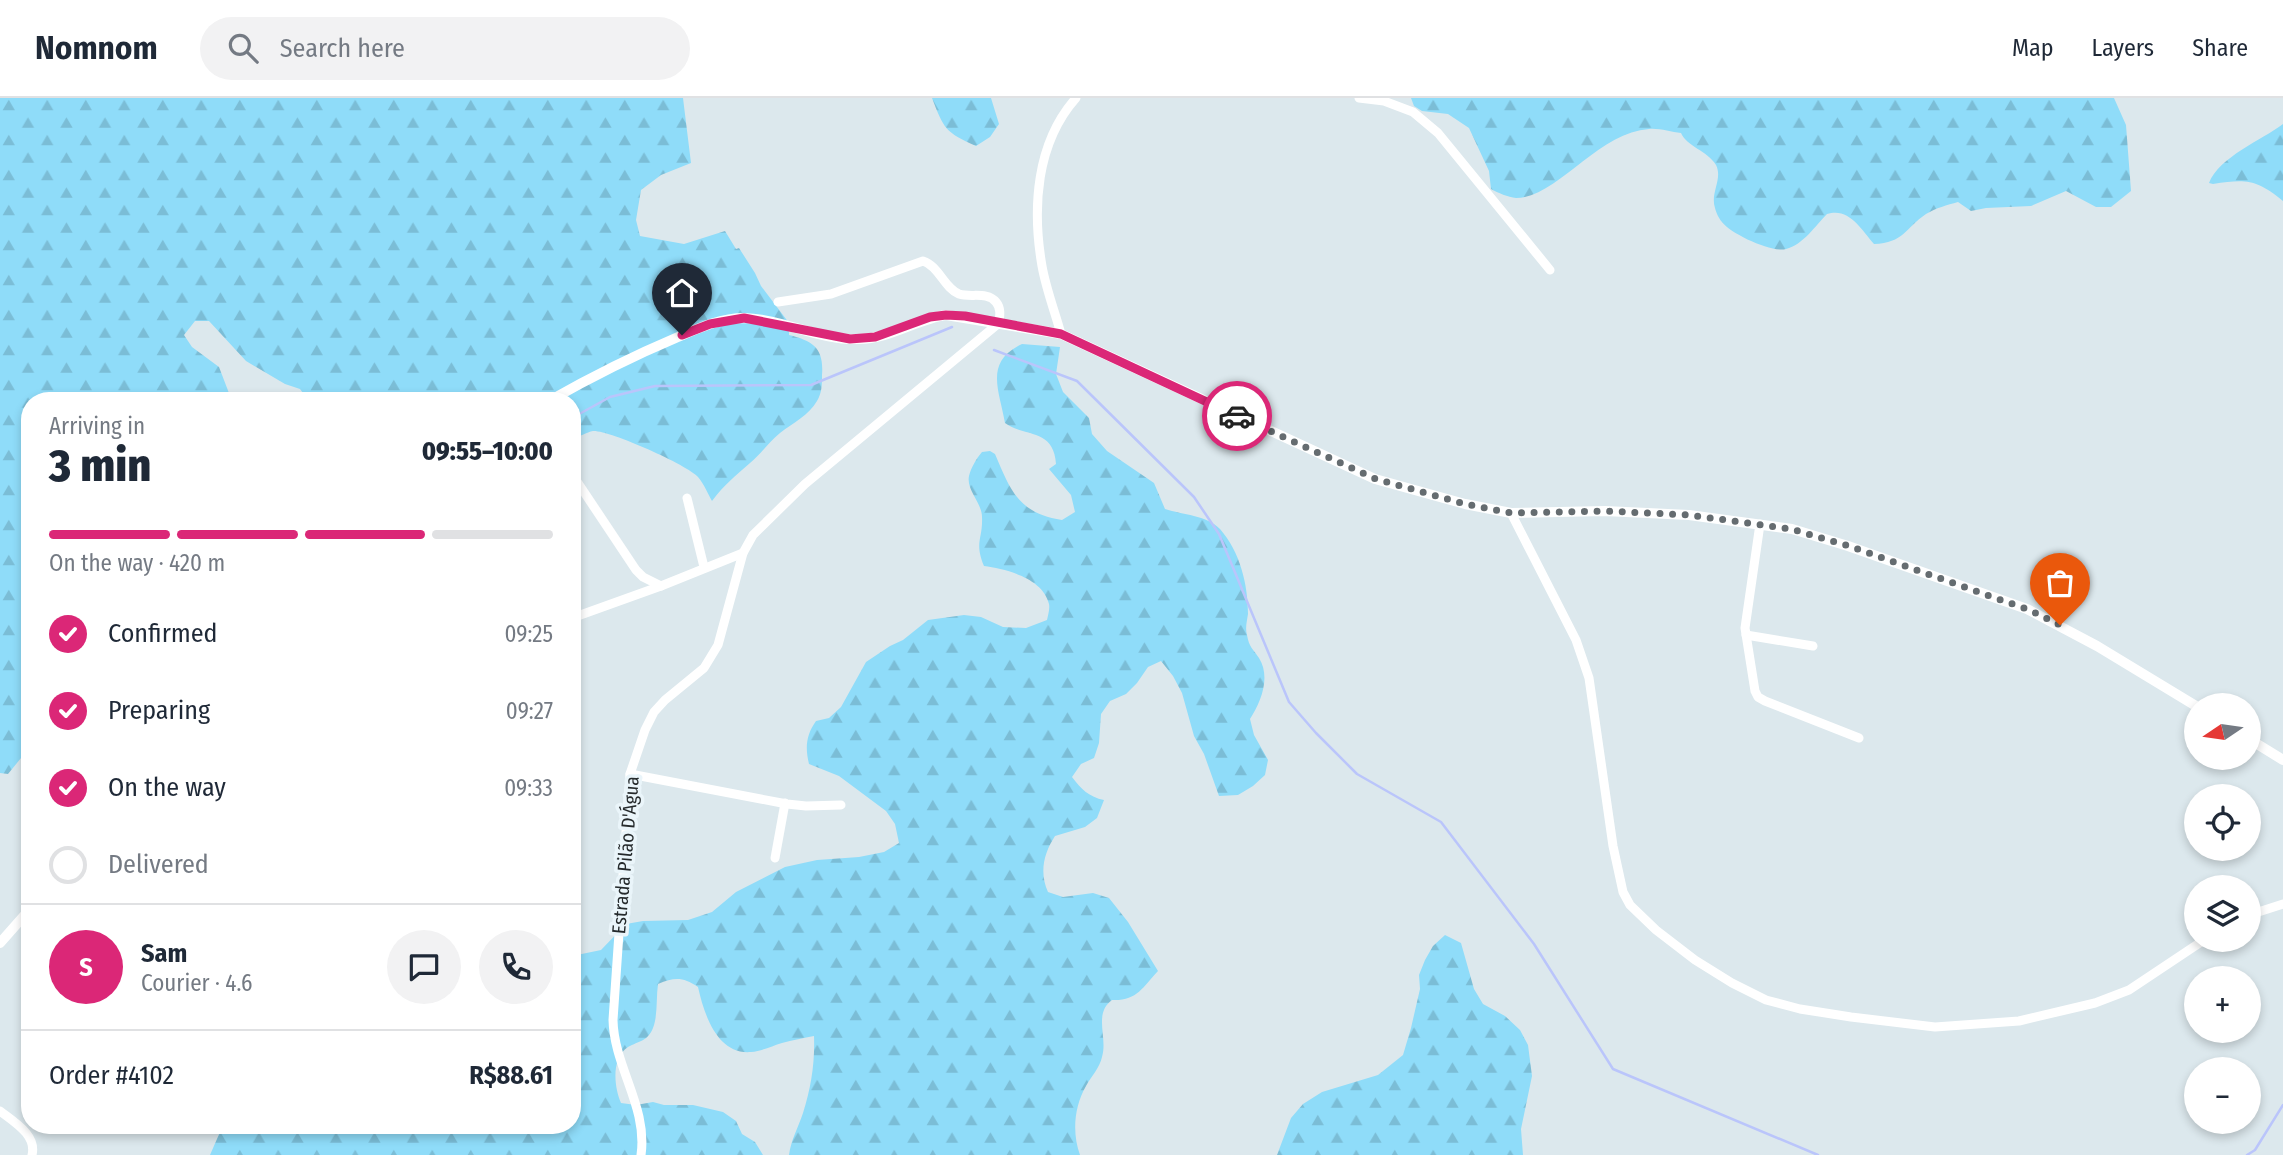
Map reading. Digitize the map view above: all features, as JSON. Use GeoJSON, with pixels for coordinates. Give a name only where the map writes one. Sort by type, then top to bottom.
{"type":"FeatureCollection","features":[{"type":"Feature","properties":{"kind":"street"},"geometry":{"type":"LineString","coordinates":[[1061,334],[1042,266],[1038,197],[1043,162],[1051,134],[1060,116],[1076,98]]}},
{"type":"Feature","properties":{"kind":"street"},"geometry":{"type":"LineString","coordinates":[[1359,98],[1384,101],[1413,112],[1438,133],[1550,270]]}},
{"type":"Feature","properties":{"kind":"street"},"geometry":{"type":"LineString","coordinates":[[778,302],[831,294],[923,261],[929,263],[953,290],[960,294],[989,296],[997,302],[1001,311],[999,323]]}},
{"type":"Feature","properties":{"kind":"street"},"geometry":{"type":"LineString","coordinates":[[566,392],[637,354],[729,319],[744,318],[862,340],[930,317],[946,315],[1061,334],[1376,479],[1465,504],[1511,513],[1619,512],[1689,515],[1791,529],[1849,546],[2027,609],[2069,630],[2184,699]]}},
{"type":"Feature","properties":{"kind":"street","name":"Estrada Pilão D'Água"},"geometry":{"type":"LineString","coordinates":[[641,1155],[643,1141],[640,1117],[619,1057],[613,1020],[630,774],[645,730],[654,712],[704,668],[718,645],[743,553],[760,527],[805,484],[999,323]]}},
{"type":"Feature","properties":{"kind":"street"},"geometry":{"type":"LineString","coordinates":[[581,488],[636,570],[643,577],[661,586]]}},
{"type":"Feature","properties":{"kind":"street"},"geometry":{"type":"LineString","coordinates":[[687,498],[704,567]]}},
{"type":"Feature","properties":{"kind":"street"},"geometry":{"type":"LineString","coordinates":[[1511,513],[1576,640],[1589,678],[1613,846],[1623,892],[1630,905],[1656,930],[1695,960],[1766,1000],[1800,1009],[1935,1027],[2019,1021],[2095,1003],[2129,990],[2186,952]]}},
{"type":"Feature","properties":{"kind":"street"},"geometry":{"type":"LineString","coordinates":[[1760,524],[1746,615],[1753,687],[1758,697],[1859,738]]}},
{"type":"Feature","properties":{"kind":"street"},"geometry":{"type":"LineString","coordinates":[[581,615],[743,553]]}},
{"type":"Feature","properties":{"kind":"street"},"geometry":{"type":"LineString","coordinates":[[1746,635],[1813,646]]}},
{"type":"Feature","properties":{"kind":"street"},"geometry":{"type":"LineString","coordinates":[[2261,746],[2283,760]]}},
{"type":"Feature","properties":{"kind":"street"},"geometry":{"type":"LineString","coordinates":[[630,774],[785,803],[806,806],[841,805]]}},
{"type":"Feature","properties":{"kind":"street"},"geometry":{"type":"LineString","coordinates":[[775,858],[785,803]]}},
{"type":"Feature","properties":{"kind":"street"},"geometry":{"type":"LineString","coordinates":[[2261,911],[2283,904]]}},
{"type":"Feature","properties":{"kind":"street"},"geometry":{"type":"LineString","coordinates":[[0,943],[21,919]]}},
{"type":"Feature","properties":{"kind":"street"},"geometry":{"type":"LineString","coordinates":[[0,1111],[21,1128]]}},
{"type":"Feature","properties":{"kind":"street"},"geometry":{"type":"LineString","coordinates":[[26,1134],[33,1148],[32,1155]]}},
{"type":"Feature","properties":{"kind":"green space"},"geometry":{"type":"Polygon","coordinates":[[[0,98],[683,98],[691,163],[661,175],[641,190],[636,220],[640,236],[684,244],[725,231],[789,323],[789,335],[811,343],[819,352],[822,385],[820,395],[810,410],[776,437],[712,501],[698,477],[648,449],[602,432],[593,431],[581,436],[581,392],[302,392],[246,361],[209,321],[195,321],[184,335],[192,347],[219,367],[229,392],[21,392],[21,758],[8,774],[0,773],[0,98]]]}},
{"type":"Feature","properties":{"kind":"green space"},"geometry":{"type":"Polygon","coordinates":[[[932,98],[991,98],[999,124],[990,137],[976,146],[947,128],[932,98]]]}},
{"type":"Feature","properties":{"kind":"green space"},"geometry":{"type":"Polygon","coordinates":[[[1411,98],[2114,98],[2126,125],[2131,191],[2111,207],[2096,207],[2066,191],[2031,206],[1971,211],[1958,202],[1926,214],[1892,241],[1874,244],[1848,216],[1827,214],[1809,234],[1792,247],[1771,248],[1743,237],[1721,221],[1714,202],[1718,176],[1716,165],[1681,133],[1653,129],[1630,133],[1595,152],[1547,188],[1516,198],[1491,189],[1489,171],[1469,128],[1448,114],[1422,111],[1414,106],[1411,98]]]}},
{"type":"Feature","properties":{"kind":"green space"},"geometry":{"type":"Polygon","coordinates":[[[2283,124],[2283,201],[2265,188],[2250,182],[2209,183],[2231,157],[2283,124]]]}},
{"type":"Feature","properties":{"kind":"green space"},"geometry":{"type":"Polygon","coordinates":[[[1022,344],[1060,347],[1056,374],[1063,392],[1089,418],[1092,434],[1107,451],[1154,483],[1165,509],[1208,521],[1220,529],[1238,558],[1248,603],[1248,639],[1263,665],[1264,673],[1261,697],[1250,719],[1254,735],[1268,760],[1265,775],[1238,795],[1219,796],[1204,754],[1194,736],[1182,693],[1161,661],[1148,667],[1126,694],[1110,701],[1101,714],[1099,743],[1094,758],[1081,764],[1072,777],[1086,792],[1104,800],[1097,818],[1085,827],[1055,836],[1044,863],[1048,892],[1063,897],[1093,893],[1109,898],[1128,922],[1158,971],[1133,996],[1112,1000],[1103,1012],[1102,1057],[1082,1094],[1075,1120],[1080,1155],[789,1155],[810,1085],[814,1036],[751,1052],[729,1047],[708,1020],[698,987],[679,979],[658,984],[656,1018],[649,1036],[628,1047],[619,1058],[616,1081],[621,1103],[693,1105],[723,1112],[736,1121],[742,1134],[755,1142],[763,1155],[210,1155],[219,1134],[581,1134],[581,954],[601,950],[626,924],[688,920],[712,912],[736,892],[785,867],[817,860],[884,852],[899,843],[895,824],[886,811],[839,776],[809,764],[808,737],[816,721],[829,718],[841,707],[866,662],[903,640],[928,620],[964,615],[981,617],[1003,627],[1026,628],[1047,620],[1049,604],[1045,595],[1032,581],[1013,572],[984,566],[979,546],[981,512],[969,481],[971,470],[982,452],[990,451],[995,454],[1012,490],[1026,506],[1047,517],[1062,520],[1075,512],[1071,495],[1049,469],[1056,464],[1050,444],[1037,435],[1005,423],[997,378],[1002,359],[1022,344]]]}},
{"type":"Feature","properties":{"kind":"green space"},"geometry":{"type":"Polygon","coordinates":[[[1445,935],[1461,943],[1474,989],[1483,1004],[1505,1016],[1520,1030],[1528,1045],[1532,1076],[1521,1129],[1523,1155],[1277,1155],[1291,1118],[1303,1104],[1322,1092],[1378,1075],[1403,1055],[1420,989],[1419,975],[1433,946],[1445,935]]]}},
{"type":"Feature","properties":{"kind":"waterway"},"geometry":{"type":"LineString","coordinates":[[581,413],[610,397],[655,386],[811,385],[952,327]]}},
{"type":"Feature","properties":{"kind":"waterway"},"geometry":{"type":"LineString","coordinates":[[994,350],[1077,381],[1194,497],[1219,534],[1289,702],[1357,774],[1441,822],[1534,944],[1613,1069],[1818,1155]]}},
{"type":"Feature","properties":{"kind":"waterway"},"geometry":{"type":"LineString","coordinates":[[2247,1155],[2255,1150],[2283,1105]]}},
{"type":"Feature","properties":{"kind":"way so far"},"geometry":{"type":"LineString","coordinates":[[1237,416],[1376,479],[1465,504],[1511,513],[1605,511],[1689,515],[1791,529],[1849,546],[2027,609],[2060,625]]}},
{"type":"Feature","properties":{"kind":"route"},"geometry":{"type":"LineString","coordinates":[[682,335],[710,324],[744,318],[862,340],[930,317],[965,316],[1061,334],[1237,416]]}}]}
